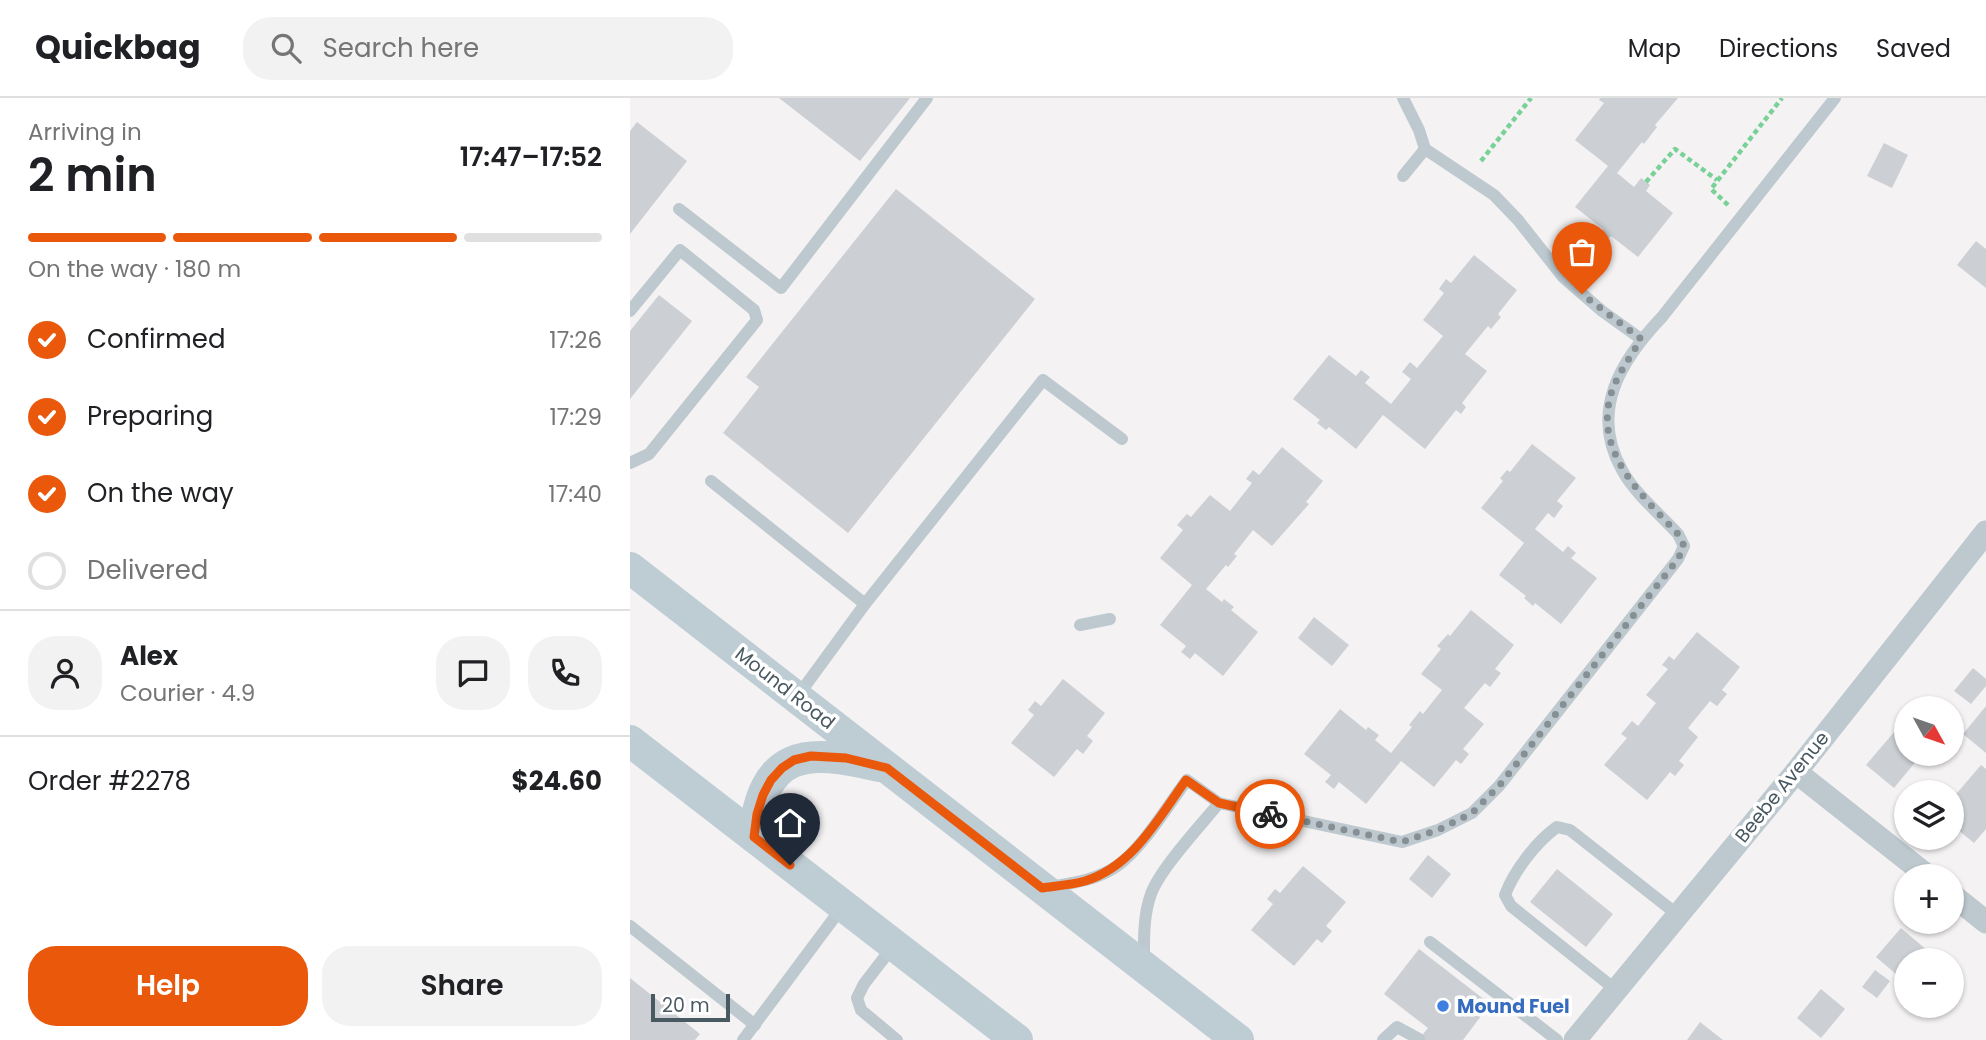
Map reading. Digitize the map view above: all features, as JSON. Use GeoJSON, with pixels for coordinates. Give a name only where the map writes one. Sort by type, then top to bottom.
{"type":"FeatureCollection","features":[{"type":"Feature","properties":{"kind":"main road","name":"Mound Road"},"geometry":{"type":"LineString","coordinates":[[630,568],[1238,1040]]}},
{"type":"Feature","properties":{"kind":"main road"},"geometry":{"type":"LineString","coordinates":[[630,741],[1017,1040]]}},
{"type":"Feature","properties":{"kind":"main road"},"geometry":{"type":"LineString","coordinates":[[754,837],[763,795],[771,780],[794,760],[811,756],[846,758],[887,768]]}},
{"type":"Feature","properties":{"kind":"street","name":"Beebe Avenue"},"geometry":{"type":"LineString","coordinates":[[1575,1040],[1796,772],[1986,532]]}},
{"type":"Feature","properties":{"kind":"street"},"geometry":{"type":"LineString","coordinates":[[1796,772],[1913,864]]}},
{"type":"Feature","properties":{"kind":"street"},"geometry":{"type":"LineString","coordinates":[[1964,904],[1986,922]]}},
{"type":"Feature","properties":{"kind":"lane"},"geometry":{"type":"LineString","coordinates":[[679,209],[781,288],[928,98]]}},
{"type":"Feature","properties":{"kind":"lane"},"geometry":{"type":"LineString","coordinates":[[1403,98],[1425,149],[1494,195],[1518,220],[1563,277],[1601,311],[1641,339]]}},
{"type":"Feature","properties":{"kind":"lane"},"geometry":{"type":"LineString","coordinates":[[1042,888],[1083,882],[1117,866],[1131,854],[1186,780],[1219,803],[1402,842],[1438,830],[1472,813],[1499,786],[1678,559],[1684,546],[1678,534],[1623,471],[1611,445],[1607,417],[1612,391],[1641,339],[1662,317],[1835,98]]}},
{"type":"Feature","properties":{"kind":"lane"},"geometry":{"type":"LineString","coordinates":[[1403,176],[1425,149]]}},
{"type":"Feature","properties":{"kind":"lane"},"geometry":{"type":"LineString","coordinates":[[630,311],[680,250],[754,310],[757,320],[649,454],[630,463]]}},
{"type":"Feature","properties":{"kind":"lane"},"geometry":{"type":"LineString","coordinates":[[797,697],[865,604],[1043,380],[1122,439]]}},
{"type":"Feature","properties":{"kind":"lane"},"geometry":{"type":"LineString","coordinates":[[711,481],[865,604]]}},
{"type":"Feature","properties":{"kind":"lane"},"geometry":{"type":"LineString","coordinates":[[1080,625],[1110,619]]}},
{"type":"Feature","properties":{"kind":"lane"},"geometry":{"type":"LineString","coordinates":[[1144,967],[1144,927],[1152,892],[1160,877],[1219,803]]}},
{"type":"Feature","properties":{"kind":"lane"},"geometry":{"type":"LineString","coordinates":[[1616,990],[1511,906],[1504,895],[1510,882],[1547,835],[1558,827],[1570,830],[1678,915]]}},
{"type":"Feature","properties":{"kind":"lane"},"geometry":{"type":"LineString","coordinates":[[743,1040],[843,906]]}},
{"type":"Feature","properties":{"kind":"lane"},"geometry":{"type":"LineString","coordinates":[[630,926],[755,1025]]}},
{"type":"Feature","properties":{"kind":"lane"},"geometry":{"type":"LineString","coordinates":[[1430,942],[1557,1040]]}},
{"type":"Feature","properties":{"kind":"lane"},"geometry":{"type":"LineString","coordinates":[[894,945],[864,984],[857,998],[861,1010],[897,1040]]}},
{"type":"Feature","properties":{"kind":"lane"},"geometry":{"type":"LineString","coordinates":[[1383,1040],[1397,1027],[1419,1039]]}},
{"type":"Feature","properties":{"kind":"path"},"geometry":{"type":"LineString","coordinates":[[1481,161],[1531,98]]}},
{"type":"Feature","properties":{"kind":"path"},"geometry":{"type":"LineString","coordinates":[[1741,217],[1711,189],[1782,98]]}},
{"type":"Feature","properties":{"kind":"path"},"geometry":{"type":"LineString","coordinates":[[1646,182],[1675,149],[1717,180]]}},
{"type":"Feature","properties":{"kind":"path"},"geometry":{"type":"LineString","coordinates":[[1580,265],[1603,237]]}},
{"type":"Feature","properties":{"kind":"building"},"geometry":{"type":"Polygon","coordinates":[[[779,98],[910,98],[860,161],[779,98]]]}},
{"type":"Feature","properties":{"kind":"building"},"geometry":{"type":"Polygon","coordinates":[[[1600,98],[1678,98],[1655,125],[1657,127],[1644,144],[1642,142],[1617,173],[1634,187],[1641,178],[1650,185],[1646,191],[1673,213],[1638,257],[1611,236],[1607,240],[1600,234],[1603,229],[1575,207],[1608,166],[1575,140],[1604,103],[1600,98]]]}},
{"type":"Feature","properties":{"kind":"building"},"geometry":{"type":"Polygon","coordinates":[[[637,122],[687,161],[630,234],[630,131],[637,122]]]}},
{"type":"Feature","properties":{"kind":"building"},"geometry":{"type":"Polygon","coordinates":[[[1884,143],[1908,155],[1892,188],[1867,176],[1884,143]]]}},
{"type":"Feature","properties":{"kind":"building"},"geometry":{"type":"Polygon","coordinates":[[[896,189],[1035,299],[848,533],[723,433],[759,387],[746,377],[896,189]]]}},
{"type":"Feature","properties":{"kind":"building"},"geometry":{"type":"Polygon","coordinates":[[[1976,241],[1986,249],[1986,288],[1957,265],[1976,241]]]}},
{"type":"Feature","properties":{"kind":"building"},"geometry":{"type":"Polygon","coordinates":[[[1474,255],[1517,290],[1498,314],[1501,317],[1491,329],[1488,326],[1465,354],[1487,371],[1462,403],[1466,407],[1461,414],[1456,410],[1425,449],[1383,415],[1356,449],[1329,427],[1326,430],[1317,423],[1320,420],[1293,399],[1329,355],[1356,376],[1361,370],[1370,377],[1365,383],[1391,404],[1411,379],[1402,372],[1410,362],[1417,368],[1443,336],[1423,320],[1444,293],[1439,289],[1446,279],[1451,283],[1474,255]]]}},
{"type":"Feature","properties":{"kind":"building"},"geometry":{"type":"Polygon","coordinates":[[[659,295],[692,321],[630,399],[630,331],[659,295]]]}},
{"type":"Feature","properties":{"kind":"building"},"geometry":{"type":"Polygon","coordinates":[[[1532,444],[1576,478],[1557,501],[1563,506],[1554,518],[1548,513],[1535,529],[1563,552],[1568,546],[1576,553],[1571,558],[1597,578],[1561,624],[1535,603],[1533,606],[1524,598],[1526,596],[1499,575],[1524,543],[1481,508],[1503,481],[1500,478],[1507,470],[1510,472],[1532,444]]]}},
{"type":"Feature","properties":{"kind":"building"},"geometry":{"type":"Polygon","coordinates":[[[1282,447],[1323,481],[1306,502],[1309,504],[1272,546],[1253,530],[1234,554],[1237,556],[1206,589],[1222,602],[1224,599],[1234,607],[1231,610],[1258,632],[1223,676],[1195,653],[1190,659],[1181,652],[1186,646],[1160,625],[1192,585],[1160,558],[1183,530],[1177,525],[1187,514],[1191,517],[1210,495],[1230,511],[1252,483],[1246,479],[1253,470],[1259,475],[1282,447]]]}},
{"type":"Feature","properties":{"kind":"building"},"geometry":{"type":"Polygon","coordinates":[[[1471,610],[1514,645],[1495,669],[1501,673],[1490,687],[1485,683],[1464,708],[1484,724],[1463,749],[1469,754],[1461,764],[1456,760],[1434,787],[1401,761],[1366,804],[1339,782],[1334,789],[1325,782],[1331,775],[1304,754],[1340,709],[1366,730],[1368,727],[1379,735],[1375,740],[1391,753],[1412,727],[1409,725],[1420,711],[1423,714],[1442,690],[1421,674],[1441,649],[1437,646],[1448,634],[1450,636],[1471,610]]]}},
{"type":"Feature","properties":{"kind":"building"},"geometry":{"type":"Polygon","coordinates":[[[1314,617],[1349,645],[1332,666],[1298,638],[1314,617]]]}},
{"type":"Feature","properties":{"kind":"building"},"geometry":{"type":"Polygon","coordinates":[[[1697,632],[1740,667],[1722,690],[1727,694],[1717,706],[1710,701],[1688,728],[1698,737],[1679,761],[1684,765],[1675,776],[1670,772],[1647,800],[1604,765],[1627,738],[1621,734],[1632,721],[1638,726],[1656,703],[1646,695],[1668,669],[1662,665],[1669,656],[1674,660],[1697,632]]]}},
{"type":"Feature","properties":{"kind":"building"},"geometry":{"type":"Polygon","coordinates":[[[1973,668],[1986,679],[1986,686],[1971,704],[1964,696],[1954,691],[1973,668]]]}},
{"type":"Feature","properties":{"kind":"building"},"geometry":{"type":"Polygon","coordinates":[[[1063,679],[1105,713],[1087,736],[1093,741],[1083,754],[1077,749],[1054,777],[1011,743],[1034,715],[1028,710],[1035,701],[1041,706],[1063,679]]]}},
{"type":"Feature","properties":{"kind":"building"},"geometry":{"type":"Polygon","coordinates":[[[1986,706],[1986,753],[1964,733],[1986,706]]]}},
{"type":"Feature","properties":{"kind":"building"},"geometry":{"type":"Polygon","coordinates":[[[1894,732],[1894,766],[1912,766],[1901,780],[1894,780],[1894,788],[1866,765],[1894,732]]]}},
{"type":"Feature","properties":{"kind":"building"},"geometry":{"type":"Polygon","coordinates":[[[1981,765],[1986,769],[1986,829],[1974,843],[1964,835],[1964,785],[1981,765]]]}},
{"type":"Feature","properties":{"kind":"building"},"geometry":{"type":"Polygon","coordinates":[[[1428,855],[1451,874],[1432,898],[1409,879],[1428,855]]]}},
{"type":"Feature","properties":{"kind":"building"},"geometry":{"type":"Polygon","coordinates":[[[1303,866],[1346,902],[1326,926],[1332,931],[1322,943],[1317,939],[1294,966],[1251,930],[1273,904],[1267,899],[1275,889],[1280,893],[1303,866]]]}},
{"type":"Feature","properties":{"kind":"building"},"geometry":{"type":"Polygon","coordinates":[[[1557,869],[1613,914],[1586,947],[1530,902],[1557,869]]]}},
{"type":"Feature","properties":{"kind":"building"},"geometry":{"type":"Polygon","coordinates":[[[1896,934],[1908,934],[1924,948],[1894,948],[1894,972],[1876,957],[1896,934]]]}},
{"type":"Feature","properties":{"kind":"building"},"geometry":{"type":"Polygon","coordinates":[[[1419,949],[1490,1004],[1463,1040],[1418,1040],[1428,1028],[1384,994],[1419,949]]]}},
{"type":"Feature","properties":{"kind":"building"},"geometry":{"type":"Polygon","coordinates":[[[1875,970],[1890,981],[1877,998],[1862,987],[1875,970]]]}},
{"type":"Feature","properties":{"kind":"building"},"geometry":{"type":"Polygon","coordinates":[[[630,978],[700,1034],[695,1040],[630,1040],[630,978]]]}},
{"type":"Feature","properties":{"kind":"building"},"geometry":{"type":"Polygon","coordinates":[[[1821,989],[1845,1009],[1821,1038],[1797,1018],[1821,989]]]}},
{"type":"Feature","properties":{"kind":"building"},"geometry":{"type":"Polygon","coordinates":[[[1700,1022],[1723,1040],[1687,1040],[1700,1022]]]}},
{"type":"Feature","properties":{"kind":"way so far"},"geometry":{"type":"LineString","coordinates":[[1270,814],[1402,842],[1438,830],[1472,813],[1499,786],[1678,559],[1684,546],[1678,534],[1623,471],[1611,445],[1607,417],[1612,391],[1641,339],[1582,294]]}},
{"type":"Feature","properties":{"kind":"place","name":"Mound Fuel"},"geometry":{"type":"Point","coordinates":[1443,1006]}},
{"type":"Feature","properties":{"kind":"route"},"geometry":{"type":"LineString","coordinates":[[790,865],[754,837],[757,814],[771,780],[782,768],[794,760],[811,756],[846,758],[887,768],[1042,888],[1083,882],[1117,866],[1131,854],[1186,780],[1219,803],[1270,814]]}}]}
